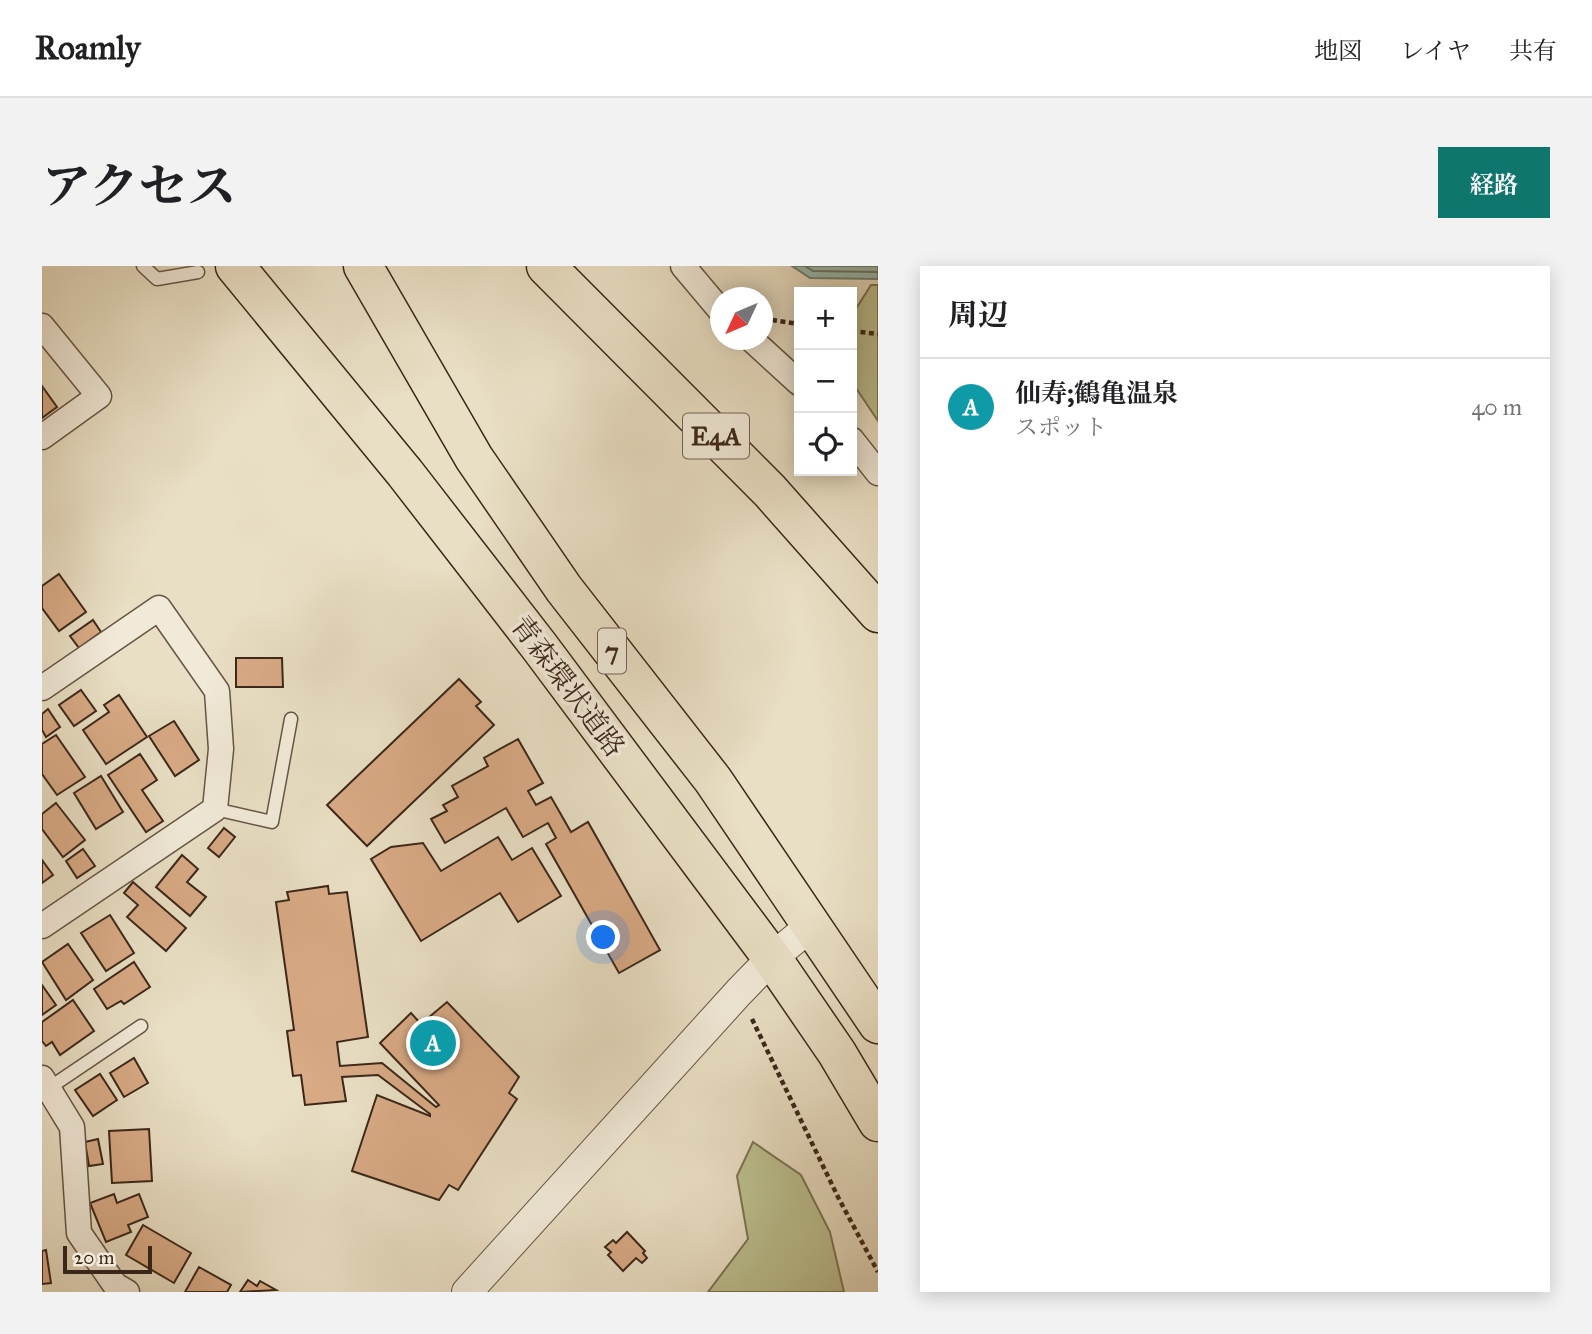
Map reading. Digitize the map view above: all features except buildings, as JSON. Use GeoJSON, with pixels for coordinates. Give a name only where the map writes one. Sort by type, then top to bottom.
{"type":"FeatureCollection","features":[{"type":"Feature","properties":{"kind":"highway","name":"青森環状道路"},"geometry":{"type":"LineString","coordinates":[[235,266],[405,473],[772,958],[878,1122]]}},
{"type":"Feature","properties":{"kind":"highway","name":"青森環状道路"},"geometry":{"type":"LineString","coordinates":[[363,266],[482,469],[564,589],[713,780],[813,924],[878,1024]]}},
{"type":"Feature","properties":{"kind":"highway","name":"E4A"},"geometry":{"type":"LineString","coordinates":[[546,266],[770,491],[878,613]]}},
{"type":"Feature","properties":{"kind":"street"},"geometry":{"type":"LineString","coordinates":[[683,266],[710,298]]}},
{"type":"Feature","properties":{"kind":"street"},"geometry":{"type":"LineString","coordinates":[[42,326],[99,396],[42,437]]}},
{"type":"Feature","properties":{"kind":"street"},"geometry":{"type":"LineString","coordinates":[[763,350],[794,378]]}},
{"type":"Feature","properties":{"kind":"street"},"geometry":{"type":"LineString","coordinates":[[857,446],[878,473]]}},
{"type":"Feature","properties":{"kind":"street"},"geometry":{"type":"LineString","coordinates":[[42,688],[159,608],[217,691],[221,749],[215,809],[42,926]]}},
{"type":"Feature","properties":{"kind":"street"},"geometry":{"type":"LineString","coordinates":[[469,1291],[739,992],[772,958],[813,924]]}},
{"type":"Feature","properties":{"kind":"street"},"geometry":{"type":"LineString","coordinates":[[46,1083],[72,1128],[79,1233],[115,1285],[127,1292]]}},
{"type":"Feature","properties":{"kind":"lane"},"geometry":{"type":"LineString","coordinates":[[144,266],[157,279],[198,272]]}},
{"type":"Feature","properties":{"kind":"lane"},"geometry":{"type":"LineString","coordinates":[[215,809],[272,822],[291,719]]}},
{"type":"Feature","properties":{"kind":"lane"},"geometry":{"type":"LineString","coordinates":[[46,1083],[141,1026]]}},
{"type":"Feature","properties":{"kind":"path"},"geometry":{"type":"LineString","coordinates":[[773,319],[794,323]]}},
{"type":"Feature","properties":{"kind":"path"},"geometry":{"type":"LineString","coordinates":[[857,332],[878,334]]}},
{"type":"Feature","properties":{"kind":"path"},"geometry":{"type":"LineString","coordinates":[[739,992],[838,1198],[878,1272]]}},
{"type":"Feature","properties":{"kind":"green space"},"geometry":{"type":"Polygon","coordinates":[[[871,285],[878,285],[878,421],[857,390],[857,307],[871,285]]]}},
{"type":"Feature","properties":{"kind":"green space"},"geometry":{"type":"Polygon","coordinates":[[[753,1142],[801,1175],[830,1232],[844,1292],[708,1292],[748,1239],[737,1176],[753,1142]]]}},
{"type":"Feature","properties":{"kind":"water"},"geometry":{"type":"Polygon","coordinates":[[[792,266],[878,266],[878,279],[810,278],[792,266]]]}},
{"type":"Feature","properties":{"kind":"place","name":"仙寿;鶴亀温泉"},"geometry":{"type":"Point","coordinates":[433,1043]}}]}
